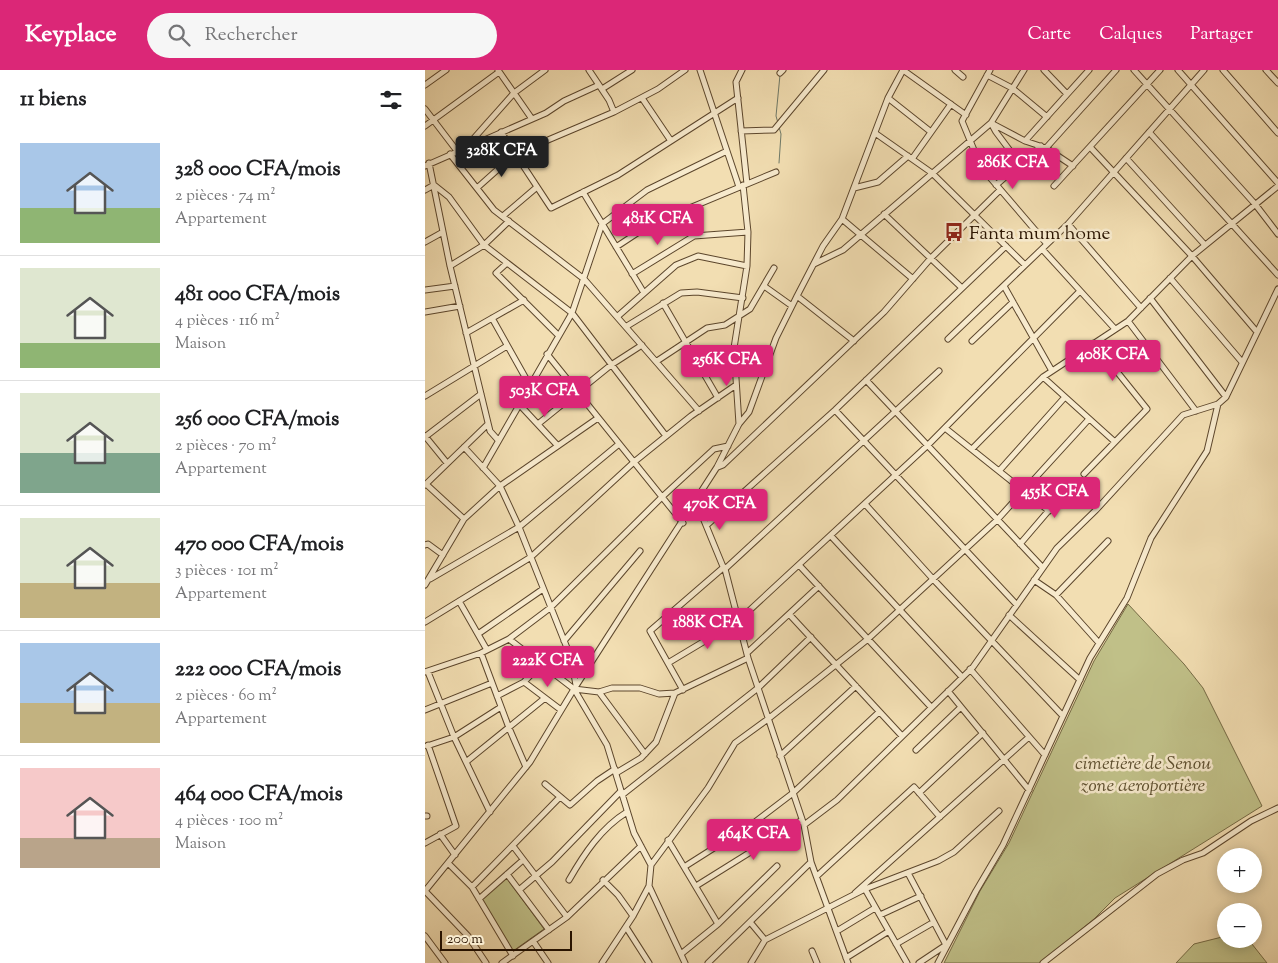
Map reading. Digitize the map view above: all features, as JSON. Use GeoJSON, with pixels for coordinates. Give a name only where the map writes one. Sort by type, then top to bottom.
{"type":"FeatureCollection","features":[{"type":"Feature","properties":{"kind":"street"},"geometry":{"type":"LineString","coordinates":[[425,86],[446,70]]}},
{"type":"Feature","properties":{"kind":"street"},"geometry":{"type":"LineString","coordinates":[[467,147],[514,93],[545,70]]}},
{"type":"Feature","properties":{"kind":"street"},"geometry":{"type":"LineString","coordinates":[[589,70],[614,112]]}},
{"type":"Feature","properties":{"kind":"street"},"geometry":{"type":"LineString","coordinates":[[498,440],[490,431],[488,424],[455,286],[434,184],[427,165],[532,119],[564,101],[600,87],[632,70]]}},
{"type":"Feature","properties":{"kind":"street"},"geometry":{"type":"LineString","coordinates":[[477,188],[515,154],[614,112],[642,98],[685,70]]}},
{"type":"Feature","properties":{"kind":"street"},"geometry":{"type":"LineString","coordinates":[[700,70],[727,151],[743,185]]}},
{"type":"Feature","properties":{"kind":"street"},"geometry":{"type":"LineString","coordinates":[[739,424],[735,348],[747,266],[747,232],[741,131],[736,82],[742,70]]}},
{"type":"Feature","properties":{"kind":"street"},"geometry":{"type":"LineString","coordinates":[[741,131],[774,130],[824,70]]}},
{"type":"Feature","properties":{"kind":"street"},"geometry":{"type":"LineString","coordinates":[[486,963],[468,936],[425,891],[526,767],[575,687],[683,523],[717,467],[739,424],[749,412],[776,338],[797,296],[842,219],[888,98],[903,70],[966,114]]}},
{"type":"Feature","properties":{"kind":"street"},"geometry":{"type":"LineString","coordinates":[[955,70],[963,77]]}},
{"type":"Feature","properties":{"kind":"street"},"geometry":{"type":"LineString","coordinates":[[814,264],[843,250],[991,123],[1024,70]]}},
{"type":"Feature","properties":{"kind":"street"},"geometry":{"type":"LineString","coordinates":[[1045,70],[1067,94]]}},
{"type":"Feature","properties":{"kind":"street"},"geometry":{"type":"LineString","coordinates":[[1025,141],[1089,70]]}},
{"type":"Feature","properties":{"kind":"street"},"geometry":{"type":"LineString","coordinates":[[995,185],[1044,147],[1116,70]]}},
{"type":"Feature","properties":{"kind":"street"},"geometry":{"type":"LineString","coordinates":[[1134,70],[1255,204],[1278,234]]}},
{"type":"Feature","properties":{"kind":"street"},"geometry":{"type":"LineString","coordinates":[[1054,186],[1160,70]]}},
{"type":"Feature","properties":{"kind":"street"},"geometry":{"type":"LineString","coordinates":[[971,449],[1043,377],[1127,321],[1192,256],[1278,184],[1178,70]]}},
{"type":"Feature","properties":{"kind":"street"},"geometry":{"type":"LineString","coordinates":[[948,339],[1068,224],[1204,70]]}},
{"type":"Feature","properties":{"kind":"street"},"geometry":{"type":"LineString","coordinates":[[1223,70],[1278,133]]}},
{"type":"Feature","properties":{"kind":"street"},"geometry":{"type":"LineString","coordinates":[[1266,70],[1278,83]]}},
{"type":"Feature","properties":{"kind":"street"},"geometry":{"type":"LineString","coordinates":[[425,126],[498,71],[532,119]]}},
{"type":"Feature","properties":{"kind":"street"},"geometry":{"type":"LineString","coordinates":[[1047,117],[1012,88],[989,73],[963,121],[969,141],[981,167],[1047,244]]}},
{"type":"Feature","properties":{"kind":"street"},"geometry":{"type":"LineString","coordinates":[[642,98],[671,141]]}},
{"type":"Feature","properties":{"kind":"street"},"geometry":{"type":"LineString","coordinates":[[501,132],[551,208],[618,176],[738,98]]}},
{"type":"Feature","properties":{"kind":"street"},"geometry":{"type":"LineString","coordinates":[[888,98],[931,132]]}},
{"type":"Feature","properties":{"kind":"street"},"geometry":{"type":"LineString","coordinates":[[854,188],[878,182],[910,158],[951,104]]}},
{"type":"Feature","properties":{"kind":"street"},"geometry":{"type":"LineString","coordinates":[[425,109],[457,151]]}},
{"type":"Feature","properties":{"kind":"street"},"geometry":{"type":"LineString","coordinates":[[991,123],[1025,141],[1044,147],[1073,166]]}},
{"type":"Feature","properties":{"kind":"street"},"geometry":{"type":"LineString","coordinates":[[991,123],[1020,164]]}},
{"type":"Feature","properties":{"kind":"street"},"geometry":{"type":"LineString","coordinates":[[1149,132],[1278,275]]}},
{"type":"Feature","properties":{"kind":"street"},"geometry":{"type":"LineString","coordinates":[[875,133],[932,173],[1025,265]]}},
{"type":"Feature","properties":{"kind":"street"},"geometry":{"type":"LineString","coordinates":[[1090,146],[1192,256],[1257,332]]}},
{"type":"Feature","properties":{"kind":"street"},"geometry":{"type":"LineString","coordinates":[[483,468],[518,403],[572,313],[602,224],[647,190],[727,151]]}},
{"type":"Feature","properties":{"kind":"street"},"geometry":{"type":"LineString","coordinates":[[450,154],[494,210],[584,279],[627,326],[699,411]]}},
{"type":"Feature","properties":{"kind":"street"},"geometry":{"type":"LineString","coordinates":[[1126,158],[1205,245]]}},
{"type":"Feature","properties":{"kind":"street"},"geometry":{"type":"LineString","coordinates":[[617,248],[651,224],[776,172]]}},
{"type":"Feature","properties":{"kind":"street"},"geometry":{"type":"LineString","coordinates":[[425,190],[434,184]]}},
{"type":"Feature","properties":{"kind":"street"},"geometry":{"type":"LineString","coordinates":[[434,184],[449,198],[484,245],[572,313],[666,436]]}},
{"type":"Feature","properties":{"kind":"street"},"geometry":{"type":"LineString","coordinates":[[503,216],[537,187]]}},
{"type":"Feature","properties":{"kind":"street"},"geometry":{"type":"LineString","coordinates":[[717,467],[723,465],[884,312],[931,258],[1000,190]]}},
{"type":"Feature","properties":{"kind":"street"},"geometry":{"type":"LineString","coordinates":[[583,192],[644,293]]}},
{"type":"Feature","properties":{"kind":"street"},"geometry":{"type":"LineString","coordinates":[[884,214],[963,288]]}},
{"type":"Feature","properties":{"kind":"street"},"geometry":{"type":"LineString","coordinates":[[842,219],[913,279]]}},
{"type":"Feature","properties":{"kind":"street"},"geometry":{"type":"LineString","coordinates":[[451,266],[484,245],[509,221]]}},
{"type":"Feature","properties":{"kind":"street"},"geometry":{"type":"LineString","coordinates":[[1068,224],[1141,308]]}},
{"type":"Feature","properties":{"kind":"street"},"geometry":{"type":"LineString","coordinates":[[425,242],[443,232]]}},
{"type":"Feature","properties":{"kind":"street"},"geometry":{"type":"LineString","coordinates":[[632,274],[694,236],[747,232]]}},
{"type":"Feature","properties":{"kind":"street"},"geometry":{"type":"LineString","coordinates":[[707,525],[835,410],[1005,246]]}},
{"type":"Feature","properties":{"kind":"street"},"geometry":{"type":"LineString","coordinates":[[1042,249],[1115,329]]}},
{"type":"Feature","properties":{"kind":"street"},"geometry":{"type":"LineString","coordinates":[[618,316],[676,265],[698,256],[747,266]]}},
{"type":"Feature","properties":{"kind":"street"},"geometry":{"type":"LineString","coordinates":[[507,263],[496,273],[558,335]]}},
{"type":"Feature","properties":{"kind":"street"},"geometry":{"type":"LineString","coordinates":[[657,361],[707,328],[725,325],[750,309],[774,268]]}},
{"type":"Feature","properties":{"kind":"street"},"geometry":{"type":"LineString","coordinates":[[1170,278],[1243,362]]}},
{"type":"Feature","properties":{"kind":"street"},"geometry":{"type":"LineString","coordinates":[[425,290],[455,286]]}},
{"type":"Feature","properties":{"kind":"street"},"geometry":{"type":"LineString","coordinates":[[763,286],[792,306]]}},
{"type":"Feature","properties":{"kind":"street"},"geometry":{"type":"LineString","coordinates":[[1004,286],[1052,371]]}},
{"type":"Feature","properties":{"kind":"street"},"geometry":{"type":"LineString","coordinates":[[695,886],[837,800],[970,670],[1057,548],[1096,510],[1183,415],[1218,404],[1226,397],[1278,289]]}},
{"type":"Feature","properties":{"kind":"street"},"geometry":{"type":"LineString","coordinates":[[668,663],[738,620],[799,565],[928,445],[1080,291]]}},
{"type":"Feature","properties":{"kind":"street"},"geometry":{"type":"LineString","coordinates":[[627,326],[681,293],[697,292],[743,298]]}},
{"type":"Feature","properties":{"kind":"street"},"geometry":{"type":"LineString","coordinates":[[797,296],[854,341]]}},
{"type":"Feature","properties":{"kind":"street"},"geometry":{"type":"LineString","coordinates":[[1150,298],[1226,397]]}},
{"type":"Feature","properties":{"kind":"street"},"geometry":{"type":"LineString","coordinates":[[467,333],[523,300]]}},
{"type":"Feature","properties":{"kind":"street"},"geometry":{"type":"LineString","coordinates":[[972,340],[1013,302]]}},
{"type":"Feature","properties":{"kind":"street"},"geometry":{"type":"LineString","coordinates":[[663,303],[718,398]]}},
{"type":"Feature","properties":{"kind":"street"},"geometry":{"type":"LineString","coordinates":[[425,312],[460,306]]}},
{"type":"Feature","properties":{"kind":"street"},"geometry":{"type":"LineString","coordinates":[[492,318],[529,384]]}},
{"type":"Feature","properties":{"kind":"street"},"geometry":{"type":"LineString","coordinates":[[1127,321],[1195,411]]}},
{"type":"Feature","properties":{"kind":"street"},"geometry":{"type":"LineString","coordinates":[[1084,474],[1147,409],[1094,343]]}},
{"type":"Feature","properties":{"kind":"street"},"geometry":{"type":"LineString","coordinates":[[538,424],[611,365],[643,345]]}},
{"type":"Feature","properties":{"kind":"street"},"geometry":{"type":"LineString","coordinates":[[425,396],[507,346]]}},
{"type":"Feature","properties":{"kind":"street"},"geometry":{"type":"LineString","coordinates":[[547,354],[683,523]]}},
{"type":"Feature","properties":{"kind":"street"},"geometry":{"type":"LineString","coordinates":[[683,690],[650,631],[724,568],[939,372]]}},
{"type":"Feature","properties":{"kind":"street"},"geometry":{"type":"LineString","coordinates":[[1043,377],[1115,442]]}},
{"type":"Feature","properties":{"kind":"street"},"geometry":{"type":"LineString","coordinates":[[866,380],[1043,568]]}},
{"type":"Feature","properties":{"kind":"street"},"geometry":{"type":"LineString","coordinates":[[425,622],[531,557],[634,462],[699,411],[737,385]]}},
{"type":"Feature","properties":{"kind":"street"},"geometry":{"type":"LineString","coordinates":[[447,464],[425,436],[481,394]]}},
{"type":"Feature","properties":{"kind":"street"},"geometry":{"type":"LineString","coordinates":[[999,471],[1065,397]]}},
{"type":"Feature","properties":{"kind":"street"},"geometry":{"type":"LineString","coordinates":[[518,403],[558,446]]}},
{"type":"Feature","properties":{"kind":"street"},"geometry":{"type":"LineString","coordinates":[[938,963],[946,945],[1003,845],[1099,643],[1127,598],[1151,538],[1207,451],[1218,404]]}},
{"type":"Feature","properties":{"kind":"street"},"geometry":{"type":"LineString","coordinates":[[835,410],[1017,605]]}},
{"type":"Feature","properties":{"kind":"street"},"geometry":{"type":"LineString","coordinates":[[425,585],[464,519],[500,486],[598,418]]}},
{"type":"Feature","properties":{"kind":"street"},"geometry":{"type":"LineString","coordinates":[[601,963],[633,916],[649,886],[651,866],[668,840],[708,788],[735,743],[768,720],[868,639],[900,610],[997,520],[1089,419]]}},
{"type":"Feature","properties":{"kind":"street"},"geometry":{"type":"LineString","coordinates":[[464,519],[425,485],[488,424]]}},
{"type":"Feature","properties":{"kind":"street"},"geometry":{"type":"LineString","coordinates":[[945,428],[1049,511]]}},
{"type":"Feature","properties":{"kind":"street"},"geometry":{"type":"LineString","coordinates":[[429,580],[519,526],[619,444]]}},
{"type":"Feature","properties":{"kind":"street"},"geometry":{"type":"LineString","coordinates":[[490,812],[426,672],[484,651],[509,639],[550,608],[662,497],[714,449],[728,446]]}},
{"type":"Feature","properties":{"kind":"street"},"geometry":{"type":"LineString","coordinates":[[464,447],[500,486],[519,526],[571,658],[575,687],[607,745],[627,812],[651,866]]}},
{"type":"Feature","properties":{"kind":"street"},"geometry":{"type":"LineString","coordinates":[[1020,544],[1074,481]]}},
{"type":"Feature","properties":{"kind":"street"},"geometry":{"type":"LineString","coordinates":[[695,501],[724,568],[747,656],[803,822],[811,862],[829,907],[847,962],[889,931]]}},
{"type":"Feature","properties":{"kind":"street"},"geometry":{"type":"LineString","coordinates":[[865,504],[1063,716]]}},
{"type":"Feature","properties":{"kind":"street"},"geometry":{"type":"LineString","coordinates":[[831,536],[962,677]]}},
{"type":"Feature","properties":{"kind":"street"},"geometry":{"type":"LineString","coordinates":[[1056,595],[1108,542]]}},
{"type":"Feature","properties":{"kind":"street"},"geometry":{"type":"LineString","coordinates":[[425,545],[428,544],[443,555]]}},
{"type":"Feature","properties":{"kind":"street"},"geometry":{"type":"LineString","coordinates":[[564,642],[640,551]]}},
{"type":"Feature","properties":{"kind":"street"},"geometry":{"type":"LineString","coordinates":[[799,565],[931,707]]}},
{"type":"Feature","properties":{"kind":"street"},"geometry":{"type":"LineString","coordinates":[[1034,580],[1056,595],[1099,643]]}},
{"type":"Feature","properties":{"kind":"street"},"geometry":{"type":"LineString","coordinates":[[509,639],[575,687],[599,692],[612,688],[640,688],[659,694],[675,693],[747,656],[819,586]]}},
{"type":"Feature","properties":{"kind":"street"},"geometry":{"type":"LineString","coordinates":[[477,634],[543,589]]}},
{"type":"Feature","properties":{"kind":"street"},"geometry":{"type":"LineString","coordinates":[[459,602],[484,651],[497,696],[526,767]]}},
{"type":"Feature","properties":{"kind":"street"},"geometry":{"type":"LineString","coordinates":[[789,614],[902,736]]}},
{"type":"Feature","properties":{"kind":"street"},"geometry":{"type":"LineString","coordinates":[[1009,615],[1080,680]]}},
{"type":"Feature","properties":{"kind":"street"},"geometry":{"type":"LineString","coordinates":[[519,890],[622,793],[758,688],[811,638]]}},
{"type":"Feature","properties":{"kind":"street"},"geometry":{"type":"LineString","coordinates":[[497,696],[523,682],[541,664]]}},
{"type":"Feature","properties":{"kind":"street"},"geometry":{"type":"LineString","coordinates":[[970,670],[1045,755]]}},
{"type":"Feature","properties":{"kind":"street"},"geometry":{"type":"LineString","coordinates":[[523,682],[561,710]]}},
{"type":"Feature","properties":{"kind":"street"},"geometry":{"type":"LineString","coordinates":[[425,710],[493,683]]}},
{"type":"Feature","properties":{"kind":"street"},"geometry":{"type":"LineString","coordinates":[[780,756],[856,686]]}},
{"type":"Feature","properties":{"kind":"street"},"geometry":{"type":"LineString","coordinates":[[948,691],[1029,790]]}},
{"type":"Feature","properties":{"kind":"street"},"geometry":{"type":"LineString","coordinates":[[599,692],[645,754]]}},
{"type":"Feature","properties":{"kind":"street"},"geometry":{"type":"LineString","coordinates":[[545,784],[570,806],[597,781],[645,754],[657,742],[675,693]]}},
{"type":"Feature","properties":{"kind":"street"},"geometry":{"type":"LineString","coordinates":[[466,762],[545,698]]}},
{"type":"Feature","properties":{"kind":"street"},"geometry":{"type":"LineString","coordinates":[[425,842],[456,826],[426,746],[454,736],[501,707]]}},
{"type":"Feature","properties":{"kind":"street"},"geometry":{"type":"LineString","coordinates":[[916,750],[961,707]]}},
{"type":"Feature","properties":{"kind":"street"},"geometry":{"type":"LineString","coordinates":[[684,867],[755,822],[793,793],[879,712]]}},
{"type":"Feature","properties":{"kind":"street"},"geometry":{"type":"LineString","coordinates":[[919,793],[983,733]]}},
{"type":"Feature","properties":{"kind":"street"},"geometry":{"type":"LineString","coordinates":[[855,893],[1029,737]]}},
{"type":"Feature","properties":{"kind":"street"},"geometry":{"type":"LineString","coordinates":[[817,876],[914,787],[940,818]]}},
{"type":"Feature","properties":{"kind":"street"},"geometry":{"type":"LineString","coordinates":[[472,887],[560,797]]}},
{"type":"Feature","properties":{"kind":"street"},"geometry":{"type":"LineString","coordinates":[[1043,963],[1157,874],[1183,860],[1203,853],[1251,822],[1278,808]]}},
{"type":"Feature","properties":{"kind":"street"},"geometry":{"type":"LineString","coordinates":[[751,963],[765,940],[855,893],[938,861],[954,852],[999,811]]}},
{"type":"Feature","properties":{"kind":"street"},"geometry":{"type":"LineString","coordinates":[[569,880],[581,859],[597,839],[615,820],[627,812]]}},
{"type":"Feature","properties":{"kind":"street"},"geometry":{"type":"LineString","coordinates":[[440,834],[455,855]]}},
{"type":"Feature","properties":{"kind":"street"},"geometry":{"type":"LineString","coordinates":[[668,840],[718,924]]}},
{"type":"Feature","properties":{"kind":"street"},"geometry":{"type":"LineString","coordinates":[[513,846],[567,917]]}},
{"type":"Feature","properties":{"kind":"street"},"geometry":{"type":"LineString","coordinates":[[502,963],[567,917],[603,880],[641,846]]}},
{"type":"Feature","properties":{"kind":"street"},"geometry":{"type":"LineString","coordinates":[[479,899],[523,860]]}},
{"type":"Feature","properties":{"kind":"street"},"geometry":{"type":"LineString","coordinates":[[708,963],[811,862]]}},
{"type":"Feature","properties":{"kind":"street"},"geometry":{"type":"LineString","coordinates":[[448,863],[472,887],[513,956]]}},
{"type":"Feature","properties":{"kind":"street"},"geometry":{"type":"LineString","coordinates":[[681,954],[718,924],[777,866]]}},
{"type":"Feature","properties":{"kind":"street"},"geometry":{"type":"LineString","coordinates":[[908,872],[946,945]]}},
{"type":"Feature","properties":{"kind":"street"},"geometry":{"type":"LineString","coordinates":[[507,874],[549,930]]}},
{"type":"Feature","properties":{"kind":"street"},"geometry":{"type":"LineString","coordinates":[[603,880],[618,895],[633,916]]}},
{"type":"Feature","properties":{"kind":"street"},"geometry":{"type":"LineString","coordinates":[[649,886],[685,963]]}},
{"type":"Feature","properties":{"kind":"street"},"geometry":{"type":"LineString","coordinates":[[865,889],[907,963]]}},
{"type":"Feature","properties":{"kind":"street"},"geometry":{"type":"LineString","coordinates":[[880,915],[921,896]]}},
{"type":"Feature","properties":{"kind":"street"},"geometry":{"type":"LineString","coordinates":[[837,931],[875,908]]}},
{"type":"Feature","properties":{"kind":"street"},"geometry":{"type":"LineString","coordinates":[[750,922],[765,940]]}},
{"type":"Feature","properties":{"kind":"street"},"geometry":{"type":"LineString","coordinates":[[896,944],[934,922]]}},
{"type":"Feature","properties":{"kind":"street"},"geometry":{"type":"LineString","coordinates":[[626,927],[649,963]]}},
{"type":"Feature","properties":{"kind":"street"},"geometry":{"type":"LineString","coordinates":[[425,936],[445,963]]}},
{"type":"Feature","properties":{"kind":"street"},"geometry":{"type":"LineString","coordinates":[[533,941],[548,963]]}},
{"type":"Feature","properties":{"kind":"street"},"geometry":{"type":"LineString","coordinates":[[919,963],[946,945]]}},
{"type":"Feature","properties":{"kind":"street"},"geometry":{"type":"LineString","coordinates":[[811,951],[817,963]]}},
{"type":"Feature","properties":{"kind":"green space","name":"cimetière de Senou zone aeroportière"},"geometry":{"type":"Polygon","coordinates":[[[1128,604],[1184,664],[1203,688],[1262,806],[1115,898],[1094,919],[1040,963],[944,963],[980,891],[1009,843],[1094,661],[1128,604]]]}},
{"type":"Feature","properties":{"kind":"green space"},"geometry":{"type":"Polygon","coordinates":[[[506,877],[544,929],[513,951],[481,899],[506,877]]]}},
{"type":"Feature","properties":{"kind":"green space"},"geometry":{"type":"Polygon","coordinates":[[[1217,938],[1217,948],[1255,948],[1267,963],[1176,963],[1194,944],[1217,938]]]}},
{"type":"Feature","properties":{"kind":"waterway"},"geometry":{"type":"LineString","coordinates":[[778,123],[776,116],[780,75]]}},
{"type":"Feature","properties":{"kind":"waterway"},"geometry":{"type":"LineString","coordinates":[[779,127],[781,134],[779,163]]}},
{"type":"Feature","properties":{"kind":"place","name":"Fanta mum home"},"geometry":{"type":"Point","coordinates":[954,232]}}]}
